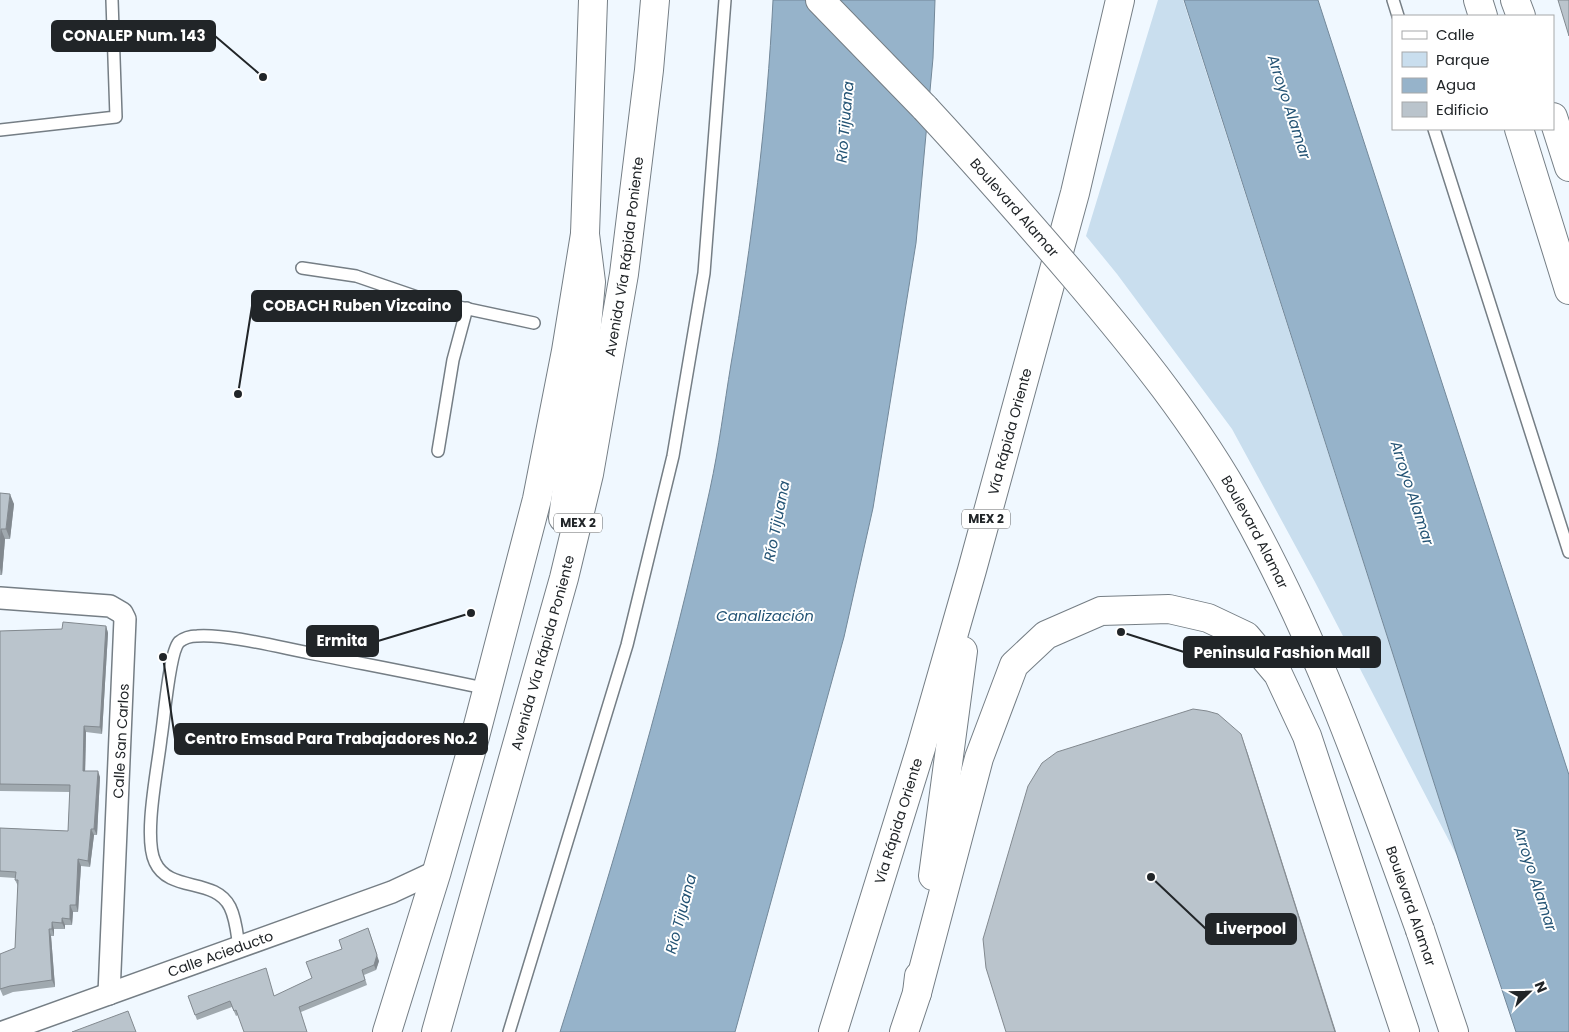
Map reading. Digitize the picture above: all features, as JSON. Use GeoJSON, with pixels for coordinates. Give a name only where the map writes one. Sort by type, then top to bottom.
{"type":"FeatureCollection","features":[{"type":"Feature","properties":{"kind":"main road"},"geometry":{"type":"LineString","coordinates":[[387,1032],[437,871],[488,689],[537,499],[566,351],[585,234],[593,0]]}},
{"type":"Feature","properties":{"kind":"main road","name":"Avenida Vía Rápida Poniente"},"geometry":{"type":"LineString","coordinates":[[436,1032],[564,578],[590,474],[624,274],[649,70],[655,0]]}},
{"type":"Feature","properties":{"kind":"main road"},"geometry":{"type":"LineString","coordinates":[[820,0],[925,108]]}},
{"type":"Feature","properties":{"kind":"main road"},"geometry":{"type":"LineString","coordinates":[[839,0],[925,108]]}},
{"type":"Feature","properties":{"kind":"main road","name":"Vía Rápida Oriente"},"geometry":{"type":"LineString","coordinates":[[833,1032],[921,748],[972,570],[1075,193],[1120,0]]}},
{"type":"Feature","properties":{"kind":"main road"},"geometry":{"type":"LineString","coordinates":[[1478,0],[1483,15]]}},
{"type":"Feature","properties":{"kind":"main road"},"geometry":{"type":"LineString","coordinates":[[1515,0],[1521,15]]}},
{"type":"Feature","properties":{"kind":"main road","name":"Boulevard Alamar"},"geometry":{"type":"LineString","coordinates":[[925,108],[1001,190],[1130,342],[1193,428],[1242,506],[1308,635],[1363,772],[1420,930],[1454,1032]]}},
{"type":"Feature","properties":{"kind":"main road"},"geometry":{"type":"LineString","coordinates":[[1554,120],[1569,168]]}},
{"type":"Feature","properties":{"kind":"main road"},"geometry":{"type":"LineString","coordinates":[[1518,130],[1569,290]]}},
{"type":"Feature","properties":{"kind":"main road"},"geometry":{"type":"LineString","coordinates":[[564,578],[563,522],[591,282],[585,234]]}},
{"type":"Feature","properties":{"kind":"main road"},"geometry":{"type":"LineString","coordinates":[[917,993],[972,570]]}},
{"type":"Feature","properties":{"kind":"main road"},"geometry":{"type":"LineString","coordinates":[[904,1032],[917,993],[980,758],[1014,665],[1046,634],[1101,611],[1169,608],[1208,618],[1246,636],[1278,674],[1307,736],[1405,1032]]}},
{"type":"Feature","properties":{"kind":"main road"},"geometry":{"type":"LineString","coordinates":[[1420,930],[1440,1032]]}},
{"type":"Feature","properties":{"kind":"street","name":"Calle San Carlos"},"geometry":{"type":"LineString","coordinates":[[0,598],[110,606],[122,613],[125,619],[109,994]]}},
{"type":"Feature","properties":{"kind":"street","name":"Calle Acieducto"},"geometry":{"type":"LineString","coordinates":[[3,1032],[392,892],[437,871]]}},
{"type":"Feature","properties":{"kind":"lane"},"geometry":{"type":"LineString","coordinates":[[0,130],[116,117],[112,0]]}},
{"type":"Feature","properties":{"kind":"lane"},"geometry":{"type":"LineString","coordinates":[[509,1032],[627,645],[673,456],[704,273],[725,0]]}},
{"type":"Feature","properties":{"kind":"lane"},"geometry":{"type":"LineString","coordinates":[[1392,0],[1398,15]]}},
{"type":"Feature","properties":{"kind":"lane"},"geometry":{"type":"LineString","coordinates":[[1434,130],[1569,552]]}},
{"type":"Feature","properties":{"kind":"lane"},"geometry":{"type":"LineString","coordinates":[[302,268],[356,276],[399,292],[534,323]]}},
{"type":"Feature","properties":{"kind":"lane"},"geometry":{"type":"LineString","coordinates":[[438,451],[453,360],[467,308]]}},
{"type":"Feature","properties":{"kind":"lane"},"geometry":{"type":"LineString","coordinates":[[239,947],[235,921],[230,906],[223,898],[213,891],[174,880],[163,873],[155,863],[151,851],[151,829],[166,701],[174,655],[180,641],[188,637],[209,637],[272,646],[488,689]]}},
{"type":"Feature","properties":{"kind":"green space"},"geometry":{"type":"Polygon","coordinates":[[[1158,0],[1183,0],[1458,858],[1315,582],[1232,429],[1117,274],[1086,236],[1158,0]]]}},
{"type":"Feature","properties":{"kind":"water","name":"Canalización"},"geometry":{"type":"Polygon","coordinates":[[[773,0],[935,0],[933,58],[916,243],[873,508],[844,637],[735,1032],[560,1032],[602,898],[660,694],[678,626],[713,474],[752,228],[763,137],[773,0]]]}},
{"type":"Feature","properties":{"kind":"water","name":"Arroyo Alamar"},"geometry":{"type":"Polygon","coordinates":[[[1184,0],[1318,0],[1569,775],[1569,1032],[1516,1032],[1458,858],[1184,0]]]}},
{"type":"Feature","properties":{"kind":"building"},"geometry":{"type":"Polygon","coordinates":[[[1558,0],[1569,0],[1569,36],[1558,0]]]}},
{"type":"Feature","properties":{"kind":"building"},"geometry":{"type":"Polygon","coordinates":[[[0,493],[10,494],[6,529],[1,529],[0,547],[0,493]]]}},
{"type":"Feature","properties":{"kind":"building"},"geometry":{"type":"Polygon","coordinates":[[[63,622],[106,626],[100,727],[84,726],[83,771],[98,771],[94,829],[91,829],[88,861],[78,859],[76,905],[70,905],[70,919],[62,918],[62,923],[52,922],[52,929],[49,929],[52,980],[0,989],[0,954],[15,948],[18,880],[15,880],[16,872],[0,871],[0,828],[68,831],[70,785],[0,784],[0,631],[62,629],[63,622]]]}},
{"type":"Feature","properties":{"kind":"building"},"geometry":{"type":"Polygon","coordinates":[[[1193,709],[1218,714],[1241,734],[1335,1032],[1006,1032],[986,968],[983,939],[1028,786],[1042,763],[1057,752],[1193,709]]]}},
{"type":"Feature","properties":{"kind":"building"},"geometry":{"type":"Polygon","coordinates":[[[368,928],[377,955],[374,965],[362,970],[365,980],[299,1007],[307,1032],[244,1032],[236,1010],[234,1011],[230,1001],[195,1015],[188,996],[266,968],[274,996],[312,978],[306,962],[342,949],[339,940],[368,928]]]}},
{"type":"Feature","properties":{"kind":"building"},"geometry":{"type":"Polygon","coordinates":[[[128,1011],[136,1032],[72,1032],[128,1011]]]}},
{"type":"Feature","properties":{"kind":"place","name":"CONALEP Num. 143"},"geometry":{"type":"Point","coordinates":[263,77]}},
{"type":"Feature","properties":{"kind":"place","name":"COBACH Ruben Vizcaino"},"geometry":{"type":"Point","coordinates":[238,394]}},
{"type":"Feature","properties":{"kind":"place","name":"Ermita"},"geometry":{"type":"Point","coordinates":[471,613]}},
{"type":"Feature","properties":{"kind":"place","name":"Peninsula Fashion Mall"},"geometry":{"type":"Point","coordinates":[1121,632]}},
{"type":"Feature","properties":{"kind":"place","name":"Centro Emsad Para Trabajadores No.2"},"geometry":{"type":"Point","coordinates":[163,657]}},
{"type":"Feature","properties":{"kind":"place","name":"Liverpool"},"geometry":{"type":"Point","coordinates":[1151,877]}},
{"type":"Feature","properties":{"kind":"water label","name":"Río Tijuana"},"geometry":{"type":"Point","coordinates":[845,122]}},
{"type":"Feature","properties":{"kind":"water label","name":"Río Tijuana"},"geometry":{"type":"Point","coordinates":[777,521]}},
{"type":"Feature","properties":{"kind":"water label","name":"Río Tijuana"},"geometry":{"type":"Point","coordinates":[681,914]}}]}
